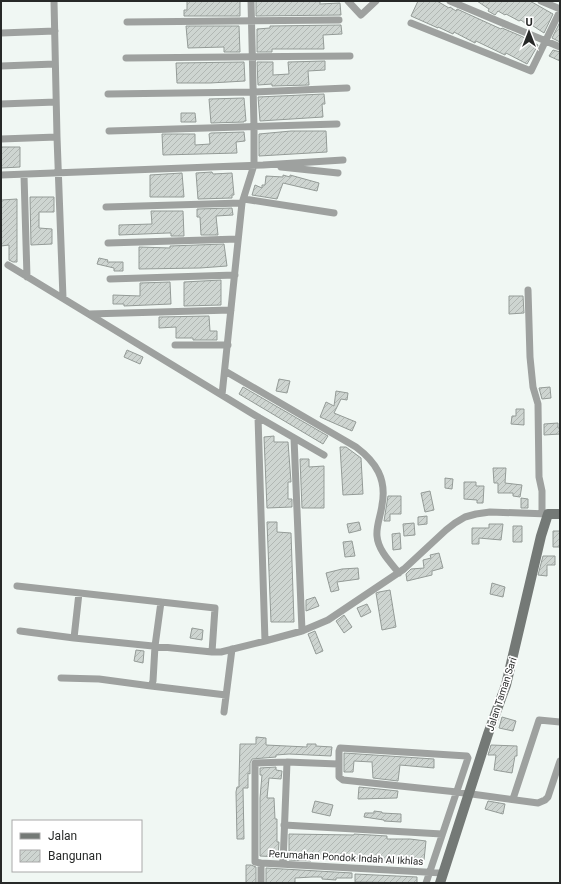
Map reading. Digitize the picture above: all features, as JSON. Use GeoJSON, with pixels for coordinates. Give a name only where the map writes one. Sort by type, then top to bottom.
{"type":"FeatureCollection","features":[{"type":"Feature","properties":{"kind":"street"},"geometry":{"type":"LineString","coordinates":[[54,1],[58,174],[63,298]]}},
{"type":"Feature","properties":{"kind":"street"},"geometry":{"type":"LineString","coordinates":[[222,395],[243,201],[254,166],[251,1]]}},
{"type":"Feature","properties":{"kind":"street"},"geometry":{"type":"LineString","coordinates":[[348,1],[361,15],[376,1]]}},
{"type":"Feature","properties":{"kind":"street"},"geometry":{"type":"LineString","coordinates":[[450,1],[560,47]]}},
{"type":"Feature","properties":{"kind":"street"},"geometry":{"type":"LineString","coordinates":[[411,23],[530,71],[532,70],[560,10],[541,1]]}},
{"type":"Feature","properties":{"kind":"street"},"geometry":{"type":"LineString","coordinates":[[127,22],[339,20]]}},
{"type":"Feature","properties":{"kind":"street"},"geometry":{"type":"LineString","coordinates":[[1,33],[55,31]]}},
{"type":"Feature","properties":{"kind":"street"},"geometry":{"type":"LineString","coordinates":[[126,58],[350,56]]}},
{"type":"Feature","properties":{"kind":"street"},"geometry":{"type":"LineString","coordinates":[[1,66],[56,64]]}},
{"type":"Feature","properties":{"kind":"street"},"geometry":{"type":"LineString","coordinates":[[108,94],[253,92],[347,88]]}},
{"type":"Feature","properties":{"kind":"street"},"geometry":{"type":"LineString","coordinates":[[1,104],[56,102]]}},
{"type":"Feature","properties":{"kind":"street"},"geometry":{"type":"LineString","coordinates":[[109,131],[254,128],[337,124]]}},
{"type":"Feature","properties":{"kind":"street"},"geometry":{"type":"LineString","coordinates":[[1,139],[57,136]]}},
{"type":"Feature","properties":{"kind":"street"},"geometry":{"type":"LineString","coordinates":[[1,175],[254,166],[343,160]]}},
{"type":"Feature","properties":{"kind":"street"},"geometry":{"type":"LineString","coordinates":[[263,165],[338,173]]}},
{"type":"Feature","properties":{"kind":"street"},"geometry":{"type":"LineString","coordinates":[[24,175],[27,276]]}},
{"type":"Feature","properties":{"kind":"street"},"geometry":{"type":"LineString","coordinates":[[106,207],[243,201],[334,213]]}},
{"type":"Feature","properties":{"kind":"street"},"geometry":{"type":"LineString","coordinates":[[108,242],[238,239]]}},
{"type":"Feature","properties":{"kind":"street"},"geometry":{"type":"LineString","coordinates":[[8,265],[258,418],[324,455]]}},
{"type":"Feature","properties":{"kind":"street"},"geometry":{"type":"LineString","coordinates":[[110,279],[235,275]]}},
{"type":"Feature","properties":{"kind":"street"},"geometry":{"type":"LineString","coordinates":[[528,290],[530,357],[534,388],[538,404],[540,477],[545,514]]}},
{"type":"Feature","properties":{"kind":"street"},"geometry":{"type":"LineString","coordinates":[[89,314],[231,310]]}},
{"type":"Feature","properties":{"kind":"street"},"geometry":{"type":"LineString","coordinates":[[175,345],[228,345]]}},
{"type":"Feature","properties":{"kind":"street"},"geometry":{"type":"LineString","coordinates":[[225,371],[356,447],[372,460],[382,478],[383,489],[382,506],[376,535],[380,549],[398,573]]}},
{"type":"Feature","properties":{"kind":"street"},"geometry":{"type":"LineString","coordinates":[[258,418],[265,641]]}},
{"type":"Feature","properties":{"kind":"street"},"geometry":{"type":"LineString","coordinates":[[294,438],[302,631]]}},
{"type":"Feature","properties":{"kind":"street"},"geometry":{"type":"LineString","coordinates":[[20,631],[212,652],[232,649],[302,631],[328,620],[398,573],[446,530],[465,517],[490,512],[560,514]]}},
{"type":"Feature","properties":{"kind":"street","name":"Jalan Taman Sari"},"geometry":{"type":"LineString","coordinates":[[440,883],[488,734],[506,685],[545,514]]}},
{"type":"Feature","properties":{"kind":"street"},"geometry":{"type":"LineString","coordinates":[[17,586],[215,608],[212,652]]}},
{"type":"Feature","properties":{"kind":"street"},"geometry":{"type":"LineString","coordinates":[[74,638],[78,592]]}},
{"type":"Feature","properties":{"kind":"street"},"geometry":{"type":"LineString","coordinates":[[151,686],[153,681],[155,646],[161,602]]}},
{"type":"Feature","properties":{"kind":"street"},"geometry":{"type":"LineString","coordinates":[[224,712],[232,649]]}},
{"type":"Feature","properties":{"kind":"street"},"geometry":{"type":"LineString","coordinates":[[62,678],[99,679],[226,695]]}},
{"type":"Feature","properties":{"kind":"street"},"geometry":{"type":"LineString","coordinates":[[513,799],[539,720],[560,722]]}},
{"type":"Feature","properties":{"kind":"street"},"geometry":{"type":"LineString","coordinates":[[430,871],[458,792],[468,758],[465,756],[342,748],[339,751],[338,777],[343,780],[458,792],[538,803],[546,800],[550,793],[560,761]]}},
{"type":"Feature","properties":{"kind":"street"},"geometry":{"type":"LineString","coordinates":[[284,864],[287,762],[338,764]]}},
{"type":"Feature","properties":{"kind":"street","name":"Perumahan Pondok Indah Al Ikhlas"},"geometry":{"type":"LineString","coordinates":[[287,762],[257,763],[255,765],[254,860],[257,863],[430,871],[443,873]]}},
{"type":"Feature","properties":{"kind":"street"},"geometry":{"type":"LineString","coordinates":[[284,825],[442,834]]}},
{"type":"Feature","properties":{"kind":"street","name":"Perumahan Pondok Indah Al Ikhlas"},"geometry":{"type":"LineString","coordinates":[[261,863],[261,883]]}},
{"type":"Feature","properties":{"kind":"street","name":"Perumahan Pondok Indah Al Ikhlas"},"geometry":{"type":"LineString","coordinates":[[426,883],[430,871]]}},
{"type":"Feature","properties":{"kind":"building"},"geometry":{"type":"Polygon","coordinates":[[[187,1],[240,1],[240,16],[184,16],[184,10],[187,10],[187,1]]]}},
{"type":"Feature","properties":{"kind":"building"},"geometry":{"type":"Polygon","coordinates":[[[256,1],[320,1],[320,4],[340,3],[341,15],[256,16],[256,1]]]}},
{"type":"Feature","properties":{"kind":"building"},"geometry":{"type":"Polygon","coordinates":[[[418,1],[437,1],[449,8],[450,7],[456,11],[457,9],[501,29],[502,28],[521,36],[538,45],[527,64],[506,53],[505,55],[476,41],[475,43],[454,32],[453,34],[411,16],[418,1]]]}},
{"type":"Feature","properties":{"kind":"building"},"geometry":{"type":"Polygon","coordinates":[[[477,1],[530,1],[553,14],[544,33],[527,22],[526,24],[521,20],[519,21],[498,11],[495,15],[477,1]]]}},
{"type":"Feature","properties":{"kind":"building"},"geometry":{"type":"Polygon","coordinates":[[[560,22],[560,42],[552,38],[560,22]]]}},
{"type":"Feature","properties":{"kind":"building"},"geometry":{"type":"Polygon","coordinates":[[[341,25],[342,34],[323,35],[324,49],[272,49],[272,52],[257,52],[257,29],[270,28],[270,26],[341,25]]]}},
{"type":"Feature","properties":{"kind":"building"},"geometry":{"type":"Polygon","coordinates":[[[186,26],[239,26],[240,52],[224,52],[224,47],[188,48],[186,26]]]}},
{"type":"Feature","properties":{"kind":"building"},"geometry":{"type":"Polygon","coordinates":[[[553,50],[560,52],[560,61],[549,56],[553,50]]]}},
{"type":"Feature","properties":{"kind":"building"},"geometry":{"type":"Polygon","coordinates":[[[325,61],[325,70],[308,71],[309,85],[258,85],[257,62],[273,62],[273,75],[289,74],[288,62],[325,61]]]}},
{"type":"Feature","properties":{"kind":"building"},"geometry":{"type":"Polygon","coordinates":[[[244,62],[245,81],[177,83],[176,63],[244,62]]]}},
{"type":"Feature","properties":{"kind":"building"},"geometry":{"type":"Polygon","coordinates":[[[324,94],[325,104],[322,104],[323,117],[260,121],[258,97],[324,94]]]}},
{"type":"Feature","properties":{"kind":"building"},"geometry":{"type":"Polygon","coordinates":[[[244,98],[246,121],[211,123],[209,99],[244,98]]]}},
{"type":"Feature","properties":{"kind":"building"},"geometry":{"type":"Polygon","coordinates":[[[181,113],[195,113],[196,122],[181,122],[181,113]]]}},
{"type":"Feature","properties":{"kind":"building"},"geometry":{"type":"Polygon","coordinates":[[[291,131],[326,131],[327,152],[259,156],[259,134],[291,131]]]}},
{"type":"Feature","properties":{"kind":"building"},"geometry":{"type":"Polygon","coordinates":[[[244,132],[245,141],[236,142],[237,153],[163,155],[162,134],[195,134],[195,145],[210,144],[209,134],[211,133],[244,132]]]}},
{"type":"Feature","properties":{"kind":"building"},"geometry":{"type":"Polygon","coordinates":[[[1,147],[20,147],[20,167],[1,168],[1,147]]]}},
{"type":"Feature","properties":{"kind":"building"},"geometry":{"type":"Polygon","coordinates":[[[212,172],[213,174],[232,173],[234,195],[232,195],[232,198],[198,199],[196,173],[212,172]]]}},
{"type":"Feature","properties":{"kind":"building"},"geometry":{"type":"Polygon","coordinates":[[[182,173],[184,197],[150,197],[150,175],[182,173]]]}},
{"type":"Feature","properties":{"kind":"building"},"geometry":{"type":"Polygon","coordinates":[[[283,175],[290,177],[290,175],[319,183],[317,191],[283,183],[277,199],[252,195],[255,185],[262,188],[262,185],[265,185],[266,176],[283,177],[283,175]]]}},
{"type":"Feature","properties":{"kind":"building"},"geometry":{"type":"Polygon","coordinates":[[[30,197],[54,197],[54,212],[39,212],[39,228],[52,229],[52,244],[31,245],[30,197]]]}},
{"type":"Feature","properties":{"kind":"building"},"geometry":{"type":"Polygon","coordinates":[[[17,199],[17,262],[13,262],[9,260],[9,245],[1,246],[1,200],[17,199]]]}},
{"type":"Feature","properties":{"kind":"building"},"geometry":{"type":"Polygon","coordinates":[[[232,208],[233,215],[216,216],[218,235],[201,235],[200,217],[197,217],[197,209],[232,208]]]}},
{"type":"Feature","properties":{"kind":"building"},"geometry":{"type":"Polygon","coordinates":[[[151,211],[183,211],[184,236],[171,236],[171,233],[119,235],[119,225],[152,224],[151,211]]]}},
{"type":"Feature","properties":{"kind":"building"},"geometry":{"type":"Polygon","coordinates":[[[224,244],[227,266],[139,269],[139,247],[170,248],[170,246],[224,244]]]}},
{"type":"Feature","properties":{"kind":"building"},"geometry":{"type":"Polygon","coordinates":[[[99,258],[108,260],[107,262],[123,262],[123,271],[114,271],[114,268],[97,264],[99,258]]]}},
{"type":"Feature","properties":{"kind":"building"},"geometry":{"type":"Polygon","coordinates":[[[221,280],[221,305],[184,306],[184,282],[221,280]]]}},
{"type":"Feature","properties":{"kind":"building"},"geometry":{"type":"Polygon","coordinates":[[[170,282],[171,304],[124,306],[124,304],[113,304],[113,295],[140,296],[140,283],[170,282]]]}},
{"type":"Feature","properties":{"kind":"building"},"geometry":{"type":"Polygon","coordinates":[[[509,296],[523,296],[524,313],[509,314],[509,296]]]}},
{"type":"Feature","properties":{"kind":"building"},"geometry":{"type":"Polygon","coordinates":[[[209,316],[210,331],[217,331],[217,340],[176,338],[176,327],[159,328],[159,317],[209,316]]]}},
{"type":"Feature","properties":{"kind":"building"},"geometry":{"type":"Polygon","coordinates":[[[127,350],[143,357],[140,364],[124,357],[127,350]]]}},
{"type":"Feature","properties":{"kind":"building"},"geometry":{"type":"Polygon","coordinates":[[[279,379],[290,381],[287,393],[276,391],[279,379]]]}},
{"type":"Feature","properties":{"kind":"building"},"geometry":{"type":"Polygon","coordinates":[[[243,387],[328,436],[323,444],[239,394],[243,387]]]}},
{"type":"Feature","properties":{"kind":"building"},"geometry":{"type":"Polygon","coordinates":[[[550,387],[551,398],[542,399],[539,388],[550,387]]]}},
{"type":"Feature","properties":{"kind":"building"},"geometry":{"type":"Polygon","coordinates":[[[336,391],[348,393],[347,400],[341,399],[334,413],[356,422],[352,431],[320,417],[326,402],[334,406],[336,391]]]}},
{"type":"Feature","properties":{"kind":"building"},"geometry":{"type":"Polygon","coordinates":[[[516,409],[524,409],[524,425],[511,424],[512,416],[516,416],[516,409]]]}},
{"type":"Feature","properties":{"kind":"building"},"geometry":{"type":"Polygon","coordinates":[[[558,423],[560,434],[544,435],[544,424],[558,423]]]}},
{"type":"Feature","properties":{"kind":"building"},"geometry":{"type":"Polygon","coordinates":[[[274,436],[274,442],[288,442],[291,482],[288,482],[288,499],[292,499],[292,507],[267,508],[264,437],[274,436]]]}},
{"type":"Feature","properties":{"kind":"building"},"geometry":{"type":"Polygon","coordinates":[[[340,447],[346,447],[361,458],[363,494],[343,495],[340,447]]]}},
{"type":"Feature","properties":{"kind":"building"},"geometry":{"type":"Polygon","coordinates":[[[300,459],[309,459],[309,467],[324,466],[324,508],[302,508],[300,459]]]}},
{"type":"Feature","properties":{"kind":"building"},"geometry":{"type":"Polygon","coordinates":[[[493,468],[506,468],[505,483],[522,485],[520,497],[513,496],[513,493],[498,493],[498,483],[494,483],[493,468]]]}},
{"type":"Feature","properties":{"kind":"building"},"geometry":{"type":"Polygon","coordinates":[[[445,478],[453,479],[452,489],[445,488],[445,478]]]}},
{"type":"Feature","properties":{"kind":"building"},"geometry":{"type":"Polygon","coordinates":[[[464,482],[476,482],[476,486],[484,486],[483,503],[477,503],[477,500],[464,499],[464,482]]]}},
{"type":"Feature","properties":{"kind":"building"},"geometry":{"type":"Polygon","coordinates":[[[430,491],[434,510],[425,512],[421,493],[430,491]]]}},
{"type":"Feature","properties":{"kind":"building"},"geometry":{"type":"Polygon","coordinates":[[[388,496],[401,496],[401,514],[390,514],[390,521],[384,521],[388,496]]]}},
{"type":"Feature","properties":{"kind":"building"},"geometry":{"type":"Polygon","coordinates":[[[521,498],[528,499],[528,508],[521,508],[521,498]]]}},
{"type":"Feature","properties":{"kind":"building"},"geometry":{"type":"Polygon","coordinates":[[[427,516],[427,524],[418,525],[418,517],[427,516]]]}},
{"type":"Feature","properties":{"kind":"building"},"geometry":{"type":"Polygon","coordinates":[[[267,522],[277,522],[277,532],[291,533],[294,622],[271,622],[267,522]]]}},
{"type":"Feature","properties":{"kind":"building"},"geometry":{"type":"Polygon","coordinates":[[[359,522],[361,530],[349,533],[347,524],[359,522]]]}},
{"type":"Feature","properties":{"kind":"building"},"geometry":{"type":"Polygon","coordinates":[[[414,523],[415,535],[404,536],[403,524],[414,523]]]}},
{"type":"Feature","properties":{"kind":"building"},"geometry":{"type":"Polygon","coordinates":[[[489,524],[503,524],[501,540],[479,538],[479,544],[472,544],[472,528],[489,528],[489,524]]]}},
{"type":"Feature","properties":{"kind":"building"},"geometry":{"type":"Polygon","coordinates":[[[513,526],[522,526],[522,542],[513,542],[513,526]]]}},
{"type":"Feature","properties":{"kind":"building"},"geometry":{"type":"Polygon","coordinates":[[[553,531],[560,531],[560,547],[553,547],[553,531]]]}},
{"type":"Feature","properties":{"kind":"building"},"geometry":{"type":"Polygon","coordinates":[[[400,533],[401,549],[393,550],[392,534],[400,533]]]}},
{"type":"Feature","properties":{"kind":"building"},"geometry":{"type":"Polygon","coordinates":[[[352,541],[355,556],[345,557],[343,542],[352,541]]]}},
{"type":"Feature","properties":{"kind":"building"},"geometry":{"type":"Polygon","coordinates":[[[439,553],[443,568],[432,571],[432,575],[407,581],[406,574],[411,569],[424,568],[423,560],[431,558],[430,555],[439,553]]]}},
{"type":"Feature","properties":{"kind":"building"},"geometry":{"type":"Polygon","coordinates":[[[543,556],[555,556],[555,565],[547,565],[547,576],[538,575],[543,556]]]}},
{"type":"Feature","properties":{"kind":"building"},"geometry":{"type":"Polygon","coordinates":[[[358,568],[359,579],[337,582],[339,590],[331,592],[326,573],[342,569],[358,568]]]}},
{"type":"Feature","properties":{"kind":"building"},"geometry":{"type":"Polygon","coordinates":[[[492,583],[505,587],[503,597],[490,594],[492,583]]]}},
{"type":"Feature","properties":{"kind":"building"},"geometry":{"type":"Polygon","coordinates":[[[390,590],[396,627],[382,630],[376,593],[390,590]]]}},
{"type":"Feature","properties":{"kind":"building"},"geometry":{"type":"Polygon","coordinates":[[[315,597],[319,606],[306,611],[306,600],[315,597]]]}},
{"type":"Feature","properties":{"kind":"building"},"geometry":{"type":"Polygon","coordinates":[[[367,604],[371,612],[361,617],[357,608],[367,604]]]}},
{"type":"Feature","properties":{"kind":"building"},"geometry":{"type":"Polygon","coordinates":[[[344,615],[352,627],[344,633],[336,621],[344,615]]]}},
{"type":"Feature","properties":{"kind":"building"},"geometry":{"type":"Polygon","coordinates":[[[192,628],[203,630],[202,640],[190,638],[192,628]]]}},
{"type":"Feature","properties":{"kind":"building"},"geometry":{"type":"Polygon","coordinates":[[[315,631],[323,651],[316,654],[308,634],[315,631]]]}},
{"type":"Feature","properties":{"kind":"building"},"geometry":{"type":"Polygon","coordinates":[[[136,650],[144,651],[143,663],[134,661],[136,650]]]}},
{"type":"Feature","properties":{"kind":"building"},"geometry":{"type":"Polygon","coordinates":[[[502,717],[516,721],[513,731],[499,728],[502,717]]]}},
{"type":"Feature","properties":{"kind":"building"},"geometry":{"type":"Polygon","coordinates":[[[256,737],[266,738],[266,745],[307,747],[307,744],[316,744],[316,746],[332,747],[331,756],[289,754],[276,755],[276,757],[252,759],[250,763],[250,774],[248,773],[248,788],[243,788],[244,839],[237,839],[236,792],[237,787],[239,787],[240,744],[256,744],[256,737]]]}},
{"type":"Feature","properties":{"kind":"building"},"geometry":{"type":"Polygon","coordinates":[[[491,745],[517,746],[517,756],[515,756],[512,773],[494,770],[496,755],[488,755],[491,745]]]}},
{"type":"Feature","properties":{"kind":"building"},"geometry":{"type":"Polygon","coordinates":[[[344,753],[434,759],[434,768],[400,765],[398,781],[373,778],[372,762],[354,761],[353,772],[344,772],[344,753]]]}},
{"type":"Feature","properties":{"kind":"building"},"geometry":{"type":"Polygon","coordinates":[[[276,767],[276,770],[282,771],[281,779],[269,778],[267,798],[274,798],[275,819],[277,819],[277,842],[279,842],[278,857],[260,856],[260,798],[262,775],[260,775],[260,768],[276,767]]]}},
{"type":"Feature","properties":{"kind":"building"},"geometry":{"type":"Polygon","coordinates":[[[359,787],[398,791],[397,798],[358,799],[359,787]]]}},
{"type":"Feature","properties":{"kind":"building"},"geometry":{"type":"Polygon","coordinates":[[[315,801],[333,805],[330,816],[312,812],[315,801]]]}},
{"type":"Feature","properties":{"kind":"building"},"geometry":{"type":"Polygon","coordinates":[[[488,801],[505,804],[503,814],[485,809],[488,801]]]}},
{"type":"Feature","properties":{"kind":"building"},"geometry":{"type":"Polygon","coordinates":[[[374,811],[401,814],[401,822],[384,821],[364,817],[365,813],[374,813],[374,811]]]}},
{"type":"Feature","properties":{"kind":"building"},"geometry":{"type":"Polygon","coordinates":[[[289,834],[354,834],[387,836],[387,839],[426,841],[424,860],[392,858],[392,863],[378,863],[378,859],[353,858],[353,862],[311,857],[311,861],[289,860],[289,834]]]}},
{"type":"Feature","properties":{"kind":"building"},"geometry":{"type":"Polygon","coordinates":[[[246,865],[256,867],[256,883],[246,883],[246,865]]]}},
{"type":"Feature","properties":{"kind":"building"},"geometry":{"type":"Polygon","coordinates":[[[266,868],[352,873],[352,878],[336,878],[336,880],[322,879],[322,877],[312,877],[295,878],[295,883],[266,883],[266,868]]]}},
{"type":"Feature","properties":{"kind":"building"},"geometry":{"type":"Polygon","coordinates":[[[355,874],[417,877],[417,883],[355,882],[355,874]]]}}]}
